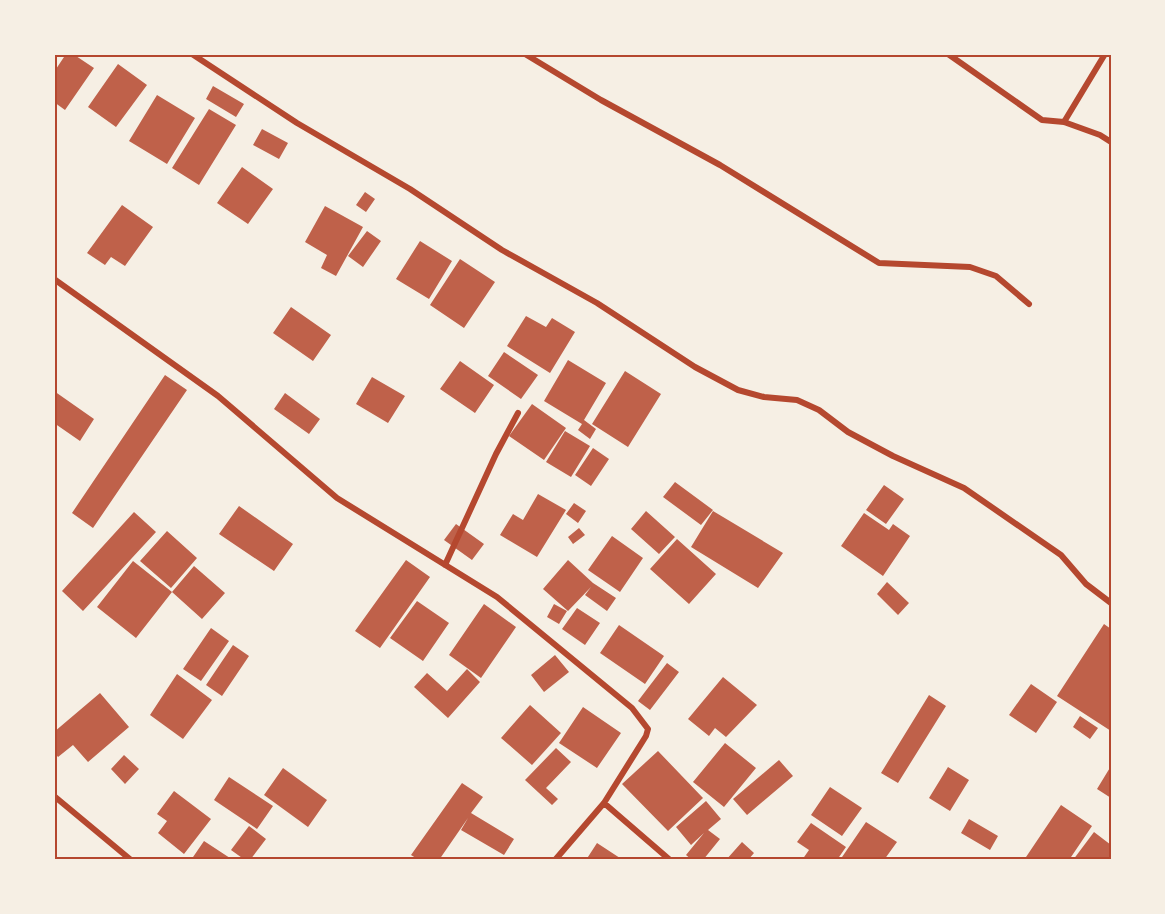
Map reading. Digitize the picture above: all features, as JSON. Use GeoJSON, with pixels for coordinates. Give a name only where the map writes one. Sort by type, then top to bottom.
{"type":"FeatureCollection","features":[{"type":"Feature","properties":{"kind":"street"},"geometry":{"type":"LineString","coordinates":[[192,54],[297,123],[410,189],[502,250],[597,303],[695,367],[738,390],[764,397],[797,400],[812,407],[848,432],[893,456],[964,488],[1061,555],[1086,584],[1111,603]]}},
{"type":"Feature","properties":{"kind":"street"},"geometry":{"type":"LineString","coordinates":[[525,54],[601,100],[720,165],[879,263],[970,267],[996,276],[1029,304]]}},
{"type":"Feature","properties":{"kind":"street"},"geometry":{"type":"LineString","coordinates":[[948,54],[1042,120],[1064,122],[1100,135],[1111,142]]}},
{"type":"Feature","properties":{"kind":"street"},"geometry":{"type":"LineString","coordinates":[[1064,122],[1105,54]]}},
{"type":"Feature","properties":{"kind":"street"},"geometry":{"type":"LineString","coordinates":[[54,279],[218,396],[337,498],[497,597],[632,708],[648,729],[646,736],[604,803],[555,860]]}},
{"type":"Feature","properties":{"kind":"street"},"geometry":{"type":"LineString","coordinates":[[445,565],[496,454],[518,413]]}},
{"type":"Feature","properties":{"kind":"street"},"geometry":{"type":"LineString","coordinates":[[54,796],[131,860]]}},
{"type":"Feature","properties":{"kind":"street"},"geometry":{"type":"LineString","coordinates":[[604,803],[670,860]]}},
{"type":"Feature","properties":{"kind":"building"},"geometry":{"type":"Polygon","coordinates":[[[66,54],[73,54],[94,68],[65,110],[54,102],[54,72],[66,54]]]}},
{"type":"Feature","properties":{"kind":"building"},"geometry":{"type":"Polygon","coordinates":[[[118,64],[147,85],[116,127],[88,107],[118,64]]]}},
{"type":"Feature","properties":{"kind":"building"},"geometry":{"type":"Polygon","coordinates":[[[213,86],[244,104],[236,117],[206,99],[213,86]]]}},
{"type":"Feature","properties":{"kind":"building"},"geometry":{"type":"Polygon","coordinates":[[[157,95],[195,118],[167,164],[129,141],[157,95]]]}},
{"type":"Feature","properties":{"kind":"building"},"geometry":{"type":"Polygon","coordinates":[[[209,109],[236,125],[199,185],[172,168],[209,109]]]}},
{"type":"Feature","properties":{"kind":"building"},"geometry":{"type":"Polygon","coordinates":[[[262,129],[288,143],[279,159],[253,145],[262,129]]]}},
{"type":"Feature","properties":{"kind":"building"},"geometry":{"type":"Polygon","coordinates":[[[242,167],[273,189],[248,224],[217,203],[242,167]]]}},
{"type":"Feature","properties":{"kind":"building"},"geometry":{"type":"Polygon","coordinates":[[[365,192],[375,199],[366,212],[356,205],[365,192]]]}},
{"type":"Feature","properties":{"kind":"building"},"geometry":{"type":"Polygon","coordinates":[[[122,205],[153,227],[125,266],[111,257],[105,265],[87,253],[122,205]]]}},
{"type":"Feature","properties":{"kind":"building"},"geometry":{"type":"Polygon","coordinates":[[[325,206],[363,227],[336,276],[321,268],[327,255],[305,242],[325,206]]]}},
{"type":"Feature","properties":{"kind":"building"},"geometry":{"type":"Polygon","coordinates":[[[367,231],[381,241],[363,267],[348,256],[367,231]]]}},
{"type":"Feature","properties":{"kind":"building"},"geometry":{"type":"Polygon","coordinates":[[[420,241],[452,261],[429,299],[396,279],[420,241]]]}},
{"type":"Feature","properties":{"kind":"building"},"geometry":{"type":"Polygon","coordinates":[[[460,259],[495,282],[464,328],[430,305],[460,259]]]}},
{"type":"Feature","properties":{"kind":"building"},"geometry":{"type":"Polygon","coordinates":[[[291,307],[331,335],[313,361],[273,333],[291,307]]]}},
{"type":"Feature","properties":{"kind":"building"},"geometry":{"type":"Polygon","coordinates":[[[526,316],[546,327],[552,318],[575,332],[550,373],[507,346],[526,316]]]}},
{"type":"Feature","properties":{"kind":"building"},"geometry":{"type":"Polygon","coordinates":[[[504,352],[538,375],[521,399],[488,376],[504,352]]]}},
{"type":"Feature","properties":{"kind":"building"},"geometry":{"type":"Polygon","coordinates":[[[568,360],[606,383],[584,420],[596,429],[590,439],[578,430],[582,424],[544,401],[568,360]]]}},
{"type":"Feature","properties":{"kind":"building"},"geometry":{"type":"Polygon","coordinates":[[[460,361],[494,385],[475,413],[440,389],[460,361]]]}},
{"type":"Feature","properties":{"kind":"building"},"geometry":{"type":"Polygon","coordinates":[[[625,371],[661,394],[628,447],[592,424],[625,371]]]}},
{"type":"Feature","properties":{"kind":"building"},"geometry":{"type":"Polygon","coordinates":[[[165,375],[187,390],[93,528],[72,513],[165,375]]]}},
{"type":"Feature","properties":{"kind":"building"},"geometry":{"type":"Polygon","coordinates":[[[372,377],[405,396],[388,423],[356,404],[372,377]]]}},
{"type":"Feature","properties":{"kind":"building"},"geometry":{"type":"Polygon","coordinates":[[[54,391],[94,419],[80,441],[54,423],[54,391]]]}},
{"type":"Feature","properties":{"kind":"building"},"geometry":{"type":"Polygon","coordinates":[[[285,393],[320,419],[309,434],[274,409],[285,393]]]}},
{"type":"Feature","properties":{"kind":"building"},"geometry":{"type":"Polygon","coordinates":[[[532,404],[566,428],[544,460],[509,436],[532,404]]]}},
{"type":"Feature","properties":{"kind":"building"},"geometry":{"type":"Polygon","coordinates":[[[565,431],[590,446],[571,477],[546,462],[565,431]]]}},
{"type":"Feature","properties":{"kind":"building"},"geometry":{"type":"Polygon","coordinates":[[[593,448],[609,459],[591,486],[575,475],[593,448]]]}},
{"type":"Feature","properties":{"kind":"building"},"geometry":{"type":"Polygon","coordinates":[[[675,482],[713,510],[701,525],[663,497],[675,482]]]}},
{"type":"Feature","properties":{"kind":"building"},"geometry":{"type":"Polygon","coordinates":[[[884,485],[904,499],[886,524],[866,510],[884,485]]]}},
{"type":"Feature","properties":{"kind":"building"},"geometry":{"type":"Polygon","coordinates":[[[538,494],[566,510],[537,557],[500,535],[513,514],[523,520],[538,494]]]}},
{"type":"Feature","properties":{"kind":"building"},"geometry":{"type":"Polygon","coordinates":[[[574,503],[586,511],[578,523],[566,514],[574,503]]]}},
{"type":"Feature","properties":{"kind":"building"},"geometry":{"type":"Polygon","coordinates":[[[239,506],[293,544],[274,571],[219,534],[239,506]]]}},
{"type":"Feature","properties":{"kind":"building"},"geometry":{"type":"Polygon","coordinates":[[[646,511],[675,537],[659,554],[631,529],[646,511]]]}},
{"type":"Feature","properties":{"kind":"building"},"geometry":{"type":"Polygon","coordinates":[[[713,511],[783,553],[758,588],[691,547],[713,511]]]}},
{"type":"Feature","properties":{"kind":"building"},"geometry":{"type":"Polygon","coordinates":[[[134,512],[156,532],[83,611],[62,591],[134,512]]]}},
{"type":"Feature","properties":{"kind":"building"},"geometry":{"type":"Polygon","coordinates":[[[864,513],[889,530],[893,524],[910,536],[883,576],[841,546],[864,513]]]}},
{"type":"Feature","properties":{"kind":"building"},"geometry":{"type":"Polygon","coordinates":[[[456,524],[484,544],[472,560],[444,540],[456,524]]]}},
{"type":"Feature","properties":{"kind":"building"},"geometry":{"type":"Polygon","coordinates":[[[579,528],[585,535],[573,544],[568,537],[579,528]]]}},
{"type":"Feature","properties":{"kind":"building"},"geometry":{"type":"Polygon","coordinates":[[[167,531],[197,558],[171,588],[140,561],[167,531]]]}},
{"type":"Feature","properties":{"kind":"building"},"geometry":{"type":"Polygon","coordinates":[[[612,536],[643,558],[620,592],[588,570],[612,536]]]}},
{"type":"Feature","properties":{"kind":"building"},"geometry":{"type":"Polygon","coordinates":[[[677,539],[716,574],[689,604],[650,569],[677,539]]]}},
{"type":"Feature","properties":{"kind":"building"},"geometry":{"type":"Polygon","coordinates":[[[406,560],[430,577],[380,648],[355,631],[406,560]]]}},
{"type":"Feature","properties":{"kind":"building"},"geometry":{"type":"Polygon","coordinates":[[[568,560],[593,583],[616,598],[607,611],[585,595],[591,587],[568,611],[543,589],[568,560]]]}},
{"type":"Feature","properties":{"kind":"building"},"geometry":{"type":"Polygon","coordinates":[[[133,561],[172,592],[136,638],[97,607],[133,561]]]}},
{"type":"Feature","properties":{"kind":"building"},"geometry":{"type":"Polygon","coordinates":[[[194,566],[225,593],[202,619],[172,592],[194,566]]]}},
{"type":"Feature","properties":{"kind":"building"},"geometry":{"type":"Polygon","coordinates":[[[887,582],[909,603],[898,615],[877,594],[887,582]]]}},
{"type":"Feature","properties":{"kind":"building"},"geometry":{"type":"Polygon","coordinates":[[[417,601],[449,623],[423,661],[390,638],[417,601]]]}},
{"type":"Feature","properties":{"kind":"building"},"geometry":{"type":"Polygon","coordinates":[[[484,604],[516,627],[481,678],[449,655],[484,604]]]}},
{"type":"Feature","properties":{"kind":"building"},"geometry":{"type":"Polygon","coordinates":[[[554,604],[567,611],[559,624],[547,617],[554,604]]]}},
{"type":"Feature","properties":{"kind":"building"},"geometry":{"type":"Polygon","coordinates":[[[577,608],[600,623],[585,645],[562,629],[577,608]]]}},
{"type":"Feature","properties":{"kind":"building"},"geometry":{"type":"Polygon","coordinates":[[[1104,624],[1111,629],[1111,731],[1057,696],[1104,624]]]}},
{"type":"Feature","properties":{"kind":"building"},"geometry":{"type":"Polygon","coordinates":[[[619,625],[664,656],[645,684],[600,653],[619,625]]]}},
{"type":"Feature","properties":{"kind":"building"},"geometry":{"type":"Polygon","coordinates":[[[211,628],[229,641],[201,681],[183,669],[211,628]]]}},
{"type":"Feature","properties":{"kind":"building"},"geometry":{"type":"Polygon","coordinates":[[[233,645],[249,656],[222,696],[206,685],[233,645]]]}},
{"type":"Feature","properties":{"kind":"building"},"geometry":{"type":"Polygon","coordinates":[[[555,655],[569,672],[544,692],[531,675],[555,655]]]}},
{"type":"Feature","properties":{"kind":"building"},"geometry":{"type":"Polygon","coordinates":[[[667,663],[679,672],[650,710],[638,701],[667,663]]]}},
{"type":"Feature","properties":{"kind":"building"},"geometry":{"type":"Polygon","coordinates":[[[467,669],[480,682],[448,718],[414,687],[427,673],[447,691],[467,669]]]}},
{"type":"Feature","properties":{"kind":"building"},"geometry":{"type":"Polygon","coordinates":[[[177,674],[212,700],[183,739],[150,715],[177,674]]]}},
{"type":"Feature","properties":{"kind":"building"},"geometry":{"type":"Polygon","coordinates":[[[723,677],[757,705],[726,737],[715,728],[709,736],[688,719],[723,677]]]}},
{"type":"Feature","properties":{"kind":"building"},"geometry":{"type":"Polygon","coordinates":[[[1031,684],[1057,702],[1036,733],[1009,715],[1031,684]]]}},
{"type":"Feature","properties":{"kind":"building"},"geometry":{"type":"Polygon","coordinates":[[[100,693],[129,727],[88,762],[73,745],[58,757],[54,752],[54,732],[100,693]]]}},
{"type":"Feature","properties":{"kind":"building"},"geometry":{"type":"Polygon","coordinates":[[[929,695],[946,706],[898,783],[881,773],[929,695]]]}},
{"type":"Feature","properties":{"kind":"building"},"geometry":{"type":"Polygon","coordinates":[[[530,705],[561,733],[532,765],[501,738],[530,705]]]}},
{"type":"Feature","properties":{"kind":"building"},"geometry":{"type":"Polygon","coordinates":[[[583,707],[621,733],[597,768],[559,743],[583,707]]]}},
{"type":"Feature","properties":{"kind":"building"},"geometry":{"type":"Polygon","coordinates":[[[1080,716],[1098,728],[1090,739],[1073,727],[1080,716]]]}},
{"type":"Feature","properties":{"kind":"building"},"geometry":{"type":"Polygon","coordinates":[[[725,743],[756,768],[724,807],[693,782],[725,743]]]}},
{"type":"Feature","properties":{"kind":"building"},"geometry":{"type":"Polygon","coordinates":[[[556,748],[571,762],[546,788],[558,799],[552,805],[525,780],[556,748]]]}},
{"type":"Feature","properties":{"kind":"building"},"geometry":{"type":"Polygon","coordinates":[[[658,751],[703,798],[668,831],[622,784],[658,751]]]}},
{"type":"Feature","properties":{"kind":"building"},"geometry":{"type":"Polygon","coordinates":[[[124,755],[139,769],[125,784],[111,769],[124,755]]]}},
{"type":"Feature","properties":{"kind":"building"},"geometry":{"type":"Polygon","coordinates":[[[779,760],[793,776],[747,815],[733,799],[779,760]]]}},
{"type":"Feature","properties":{"kind":"building"},"geometry":{"type":"Polygon","coordinates":[[[1111,766],[1111,798],[1097,789],[1111,766]]]}},
{"type":"Feature","properties":{"kind":"building"},"geometry":{"type":"Polygon","coordinates":[[[948,767],[969,780],[950,811],[929,798],[948,767]]]}},
{"type":"Feature","properties":{"kind":"building"},"geometry":{"type":"Polygon","coordinates":[[[283,768],[327,800],[308,827],[264,795],[283,768]]]}},
{"type":"Feature","properties":{"kind":"building"},"geometry":{"type":"Polygon","coordinates":[[[229,777],[273,806],[257,829],[214,800],[229,777]]]}},
{"type":"Feature","properties":{"kind":"building"},"geometry":{"type":"Polygon","coordinates":[[[462,783],[483,797],[471,813],[514,839],[504,855],[461,830],[468,818],[439,860],[419,860],[411,855],[462,783]]]}},
{"type":"Feature","properties":{"kind":"building"},"geometry":{"type":"Polygon","coordinates":[[[830,787],[862,808],[842,836],[811,815],[830,787]]]}},
{"type":"Feature","properties":{"kind":"building"},"geometry":{"type":"Polygon","coordinates":[[[174,791],[211,819],[184,854],[158,833],[167,821],[157,814],[174,791]]]}},
{"type":"Feature","properties":{"kind":"building"},"geometry":{"type":"Polygon","coordinates":[[[706,801],[721,819],[708,830],[720,839],[703,860],[692,860],[686,855],[704,833],[691,845],[676,827],[706,801]]]}},
{"type":"Feature","properties":{"kind":"building"},"geometry":{"type":"Polygon","coordinates":[[[1061,805],[1092,826],[1069,860],[1024,860],[1061,805]]]}},
{"type":"Feature","properties":{"kind":"building"},"geometry":{"type":"Polygon","coordinates":[[[969,819],[998,836],[990,850],[961,833],[969,819]]]}},
{"type":"Feature","properties":{"kind":"building"},"geometry":{"type":"Polygon","coordinates":[[[866,822],[897,842],[884,860],[840,860],[866,822]]]}},
{"type":"Feature","properties":{"kind":"building"},"geometry":{"type":"Polygon","coordinates":[[[811,823],[846,847],[837,860],[802,860],[809,850],[797,842],[811,823]]]}},
{"type":"Feature","properties":{"kind":"building"},"geometry":{"type":"Polygon","coordinates":[[[249,826],[266,839],[250,860],[245,860],[231,850],[249,826]]]}},
{"type":"Feature","properties":{"kind":"building"},"geometry":{"type":"Polygon","coordinates":[[[1094,832],[1111,845],[1111,860],[1073,860],[1094,832]]]}},
{"type":"Feature","properties":{"kind":"building"},"geometry":{"type":"Polygon","coordinates":[[[204,841],[233,860],[191,860],[204,841]]]}},
{"type":"Feature","properties":{"kind":"building"},"geometry":{"type":"Polygon","coordinates":[[[742,842],[754,853],[748,860],[726,860],[742,842]]]}},
{"type":"Feature","properties":{"kind":"building"},"geometry":{"type":"Polygon","coordinates":[[[597,843],[623,860],[586,860],[597,843]]]}}]}
